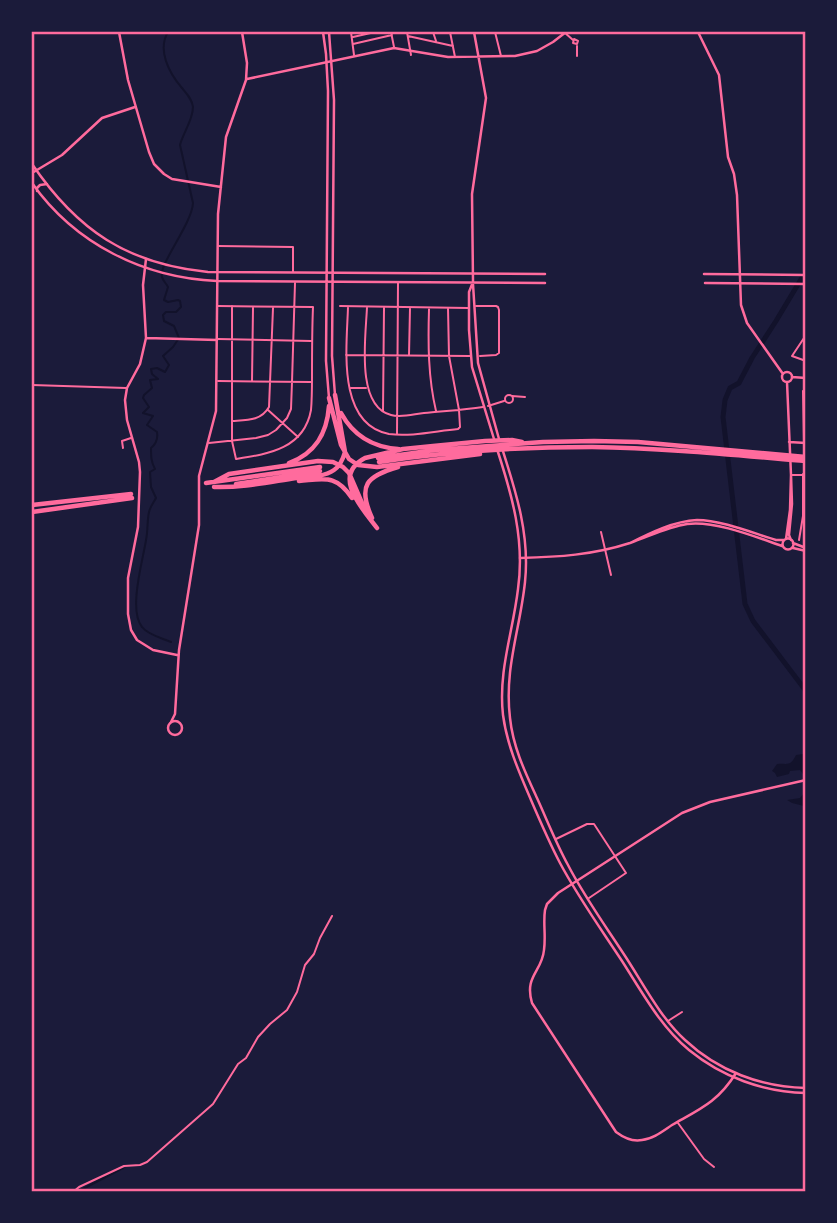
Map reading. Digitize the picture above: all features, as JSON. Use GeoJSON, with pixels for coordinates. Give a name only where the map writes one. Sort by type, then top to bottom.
{"type":"FeatureCollection","features":[{"type":"Feature","properties":{"kind":"highway"},"geometry":{"type":"LineString","coordinates":[[335,395],[345,420],[362,438],[379,446],[403,449],[530,445],[689,449],[806,459]]}},
{"type":"Feature","properties":{"kind":"highway"},"geometry":{"type":"LineString","coordinates":[[214,484],[228,488],[335,470],[345,456],[345,446],[335,395]]}},
{"type":"Feature","properties":{"kind":"highway"},"geometry":{"type":"LineString","coordinates":[[329,398],[341,444],[349,459],[358,465],[392,466],[487,447]]}},
{"type":"Feature","properties":{"kind":"highway"},"geometry":{"type":"LineString","coordinates":[[278,467],[302,458],[316,446],[326,426],[329,398]]}},
{"type":"Feature","properties":{"kind":"highway"},"geometry":{"type":"LineString","coordinates":[[378,460],[435,450],[513,446]]}},
{"type":"Feature","properties":{"kind":"highway"},"geometry":{"type":"LineString","coordinates":[[377,528],[353,496],[350,475],[356,463],[365,458],[403,449]]}},
{"type":"Feature","properties":{"kind":"highway"},"geometry":{"type":"LineString","coordinates":[[214,484],[229,474],[305,463],[333,462],[343,467],[352,478],[377,528]]}},
{"type":"Feature","properties":{"kind":"highway"},"geometry":{"type":"LineString","coordinates":[[377,528],[368,509],[368,484],[374,475],[380,472],[412,463]]}},
{"type":"Feature","properties":{"kind":"highway"},"geometry":{"type":"LineString","coordinates":[[207,485],[320,469]]}},
{"type":"Feature","properties":{"kind":"highway"},"geometry":{"type":"LineString","coordinates":[[267,483],[319,479],[339,483],[377,528]]}},
{"type":"Feature","properties":{"kind":"highway"},"geometry":{"type":"LineString","coordinates":[[32,505],[132,496],[32,512]]}},
{"type":"Feature","properties":{"kind":"main road"},"geometry":{"type":"LineString","coordinates":[[119,32],[127,77],[154,164],[168,177],[221,187]]}},
{"type":"Feature","properties":{"kind":"main road"},"geometry":{"type":"LineString","coordinates":[[175,714],[182,731],[174,736],[168,729],[175,714],[179,656],[199,525],[198,476],[216,411],[218,215],[226,136],[246,80],[247,63],[242,32]]}},
{"type":"Feature","properties":{"kind":"main road"},"geometry":{"type":"LineString","coordinates":[[323,32],[327,62],[326,362],[329,398]]}},
{"type":"Feature","properties":{"kind":"main road"},"geometry":{"type":"LineString","coordinates":[[329,32],[334,100],[332,363],[335,395]]}},
{"type":"Feature","properties":{"kind":"main road"},"geometry":{"type":"LineString","coordinates":[[474,32],[486,98],[472,194],[477,356],[488,405],[519,501],[526,558],[524,593],[509,672],[508,698],[520,760],[576,881],[668,1021],[686,1042],[736,1073],[771,1085],[806,1088]]}},
{"type":"Feature","properties":{"kind":"main road"},"geometry":{"type":"LineString","coordinates":[[246,80],[394,48],[411,53],[456,58],[516,56],[550,44],[565,32]]}},
{"type":"Feature","properties":{"kind":"main road"},"geometry":{"type":"LineString","coordinates":[[698,32],[719,75],[728,157],[737,195],[740,305],[753,333],[783,374],[783,380],[787,382],[793,494],[788,541],[790,549]]}},
{"type":"Feature","properties":{"kind":"main road"},"geometry":{"type":"LineString","coordinates":[[32,173],[61,155],[102,118],[135,107]]}},
{"type":"Feature","properties":{"kind":"main road"},"geometry":{"type":"LineString","coordinates":[[32,164],[72,213],[94,232],[146,259],[184,270],[545,274]]}},
{"type":"Feature","properties":{"kind":"main road"},"geometry":{"type":"LineString","coordinates":[[32,183],[62,217],[91,241],[144,268],[187,278],[218,281],[545,283]]}},
{"type":"Feature","properties":{"kind":"main road"},"geometry":{"type":"LineString","coordinates":[[37,191],[40,185],[47,184]]}},
{"type":"Feature","properties":{"kind":"main road"},"geometry":{"type":"LineString","coordinates":[[146,259],[143,293],[146,338],[125,400],[140,471],[138,533],[128,586],[130,626],[137,640],[149,648],[179,656]]}},
{"type":"Feature","properties":{"kind":"main road"},"geometry":{"type":"LineString","coordinates":[[232,281],[230,273],[233,272]]}},
{"type":"Feature","properties":{"kind":"main road"},"geometry":{"type":"LineString","coordinates":[[308,282],[310,273]]}},
{"type":"Feature","properties":{"kind":"main road"},"geometry":{"type":"LineString","coordinates":[[704,274],[806,275]]}},
{"type":"Feature","properties":{"kind":"main road"},"geometry":{"type":"LineString","coordinates":[[473,282],[469,292],[471,356],[483,407],[518,523],[518,590],[503,668],[502,699],[511,750],[519,772],[571,884],[664,1026],[694,1054],[734,1077],[769,1089],[806,1093]]}},
{"type":"Feature","properties":{"kind":"main road"},"geometry":{"type":"LineString","coordinates":[[705,283],[806,284]]}},
{"type":"Feature","properties":{"kind":"main road"},"geometry":{"type":"LineString","coordinates":[[146,338],[217,340]]}},
{"type":"Feature","properties":{"kind":"main road"},"geometry":{"type":"LineString","coordinates":[[783,374],[789,372],[792,377]]}},
{"type":"Feature","properties":{"kind":"main road"},"geometry":{"type":"LineString","coordinates":[[792,377],[806,378]]}},
{"type":"Feature","properties":{"kind":"main road"},"geometry":{"type":"LineString","coordinates":[[787,382],[790,382],[792,377]]}},
{"type":"Feature","properties":{"kind":"main road"},"geometry":{"type":"LineString","coordinates":[[483,407],[488,405]]}},
{"type":"Feature","properties":{"kind":"main road"},"geometry":{"type":"LineString","coordinates":[[789,442],[805,443]]}},
{"type":"Feature","properties":{"kind":"main road"},"geometry":{"type":"LineString","coordinates":[[520,558],[570,556],[604,550],[687,524],[723,526],[769,539],[788,541],[806,550]]}},
{"type":"Feature","properties":{"kind":"main road"},"geometry":{"type":"LineString","coordinates":[[769,539],[785,549],[806,550]]}},
{"type":"Feature","properties":{"kind":"main road"},"geometry":{"type":"LineString","coordinates":[[782,546],[788,541]]}},
{"type":"Feature","properties":{"kind":"main road"},"geometry":{"type":"LineString","coordinates":[[171,722],[181,724]]}},
{"type":"Feature","properties":{"kind":"main road"},"geometry":{"type":"LineString","coordinates":[[736,1073],[711,1103],[649,1138],[628,1139],[616,1132],[532,1003],[530,984],[544,951],[545,910],[552,897],[692,808],[806,780]]}},
{"type":"Feature","properties":{"kind":"street"},"geometry":{"type":"LineString","coordinates":[[351,32],[354,56]]}},
{"type":"Feature","properties":{"kind":"street"},"geometry":{"type":"LineString","coordinates":[[352,37],[375,32]]}},
{"type":"Feature","properties":{"kind":"street"},"geometry":{"type":"LineString","coordinates":[[407,32],[411,53]]}},
{"type":"Feature","properties":{"kind":"street"},"geometry":{"type":"LineString","coordinates":[[433,32],[436,42]]}},
{"type":"Feature","properties":{"kind":"street"},"geometry":{"type":"LineString","coordinates":[[450,32],[456,58]]}},
{"type":"Feature","properties":{"kind":"street"},"geometry":{"type":"LineString","coordinates":[[495,32],[501,57]]}},
{"type":"Feature","properties":{"kind":"street"},"geometry":{"type":"LineString","coordinates":[[565,32],[577,43]]}},
{"type":"Feature","properties":{"kind":"street"},"geometry":{"type":"LineString","coordinates":[[353,44],[391,33],[394,48]]}},
{"type":"Feature","properties":{"kind":"street"},"geometry":{"type":"LineString","coordinates":[[408,36],[453,46]]}},
{"type":"Feature","properties":{"kind":"street"},"geometry":{"type":"LineString","coordinates":[[577,55],[577,43],[581,36]]}},
{"type":"Feature","properties":{"kind":"street"},"geometry":{"type":"LineString","coordinates":[[217,246],[293,247],[293,273]]}},
{"type":"Feature","properties":{"kind":"street"},"geometry":{"type":"LineString","coordinates":[[208,442],[268,435],[283,424],[291,409],[295,282]]}},
{"type":"Feature","properties":{"kind":"street"},"geometry":{"type":"LineString","coordinates":[[397,434],[398,282]]}},
{"type":"Feature","properties":{"kind":"street"},"geometry":{"type":"LineString","coordinates":[[217,306],[232,306],[253,307],[313,307],[312,397],[310,416],[303,431],[290,444],[273,453],[236,459],[231,421],[232,306]]}},
{"type":"Feature","properties":{"kind":"street"},"geometry":{"type":"LineString","coordinates":[[340,306],[469,308]]}},
{"type":"Feature","properties":{"kind":"street"},"geometry":{"type":"LineString","coordinates":[[475,306],[496,306],[499,310],[499,353],[477,356]]}},
{"type":"Feature","properties":{"kind":"street"},"geometry":{"type":"LineString","coordinates":[[252,381],[253,307]]}},
{"type":"Feature","properties":{"kind":"street"},"geometry":{"type":"LineString","coordinates":[[231,421],[259,417],[268,410],[273,307]]}},
{"type":"Feature","properties":{"kind":"street"},"geometry":{"type":"LineString","coordinates":[[348,307],[346,355],[353,402],[363,419],[389,434],[460,427],[449,356],[448,308]]}},
{"type":"Feature","properties":{"kind":"street"},"geometry":{"type":"LineString","coordinates":[[367,307],[367,388],[372,400],[383,412],[397,416],[483,407]]}},
{"type":"Feature","properties":{"kind":"street"},"geometry":{"type":"LineString","coordinates":[[383,412],[384,307]]}},
{"type":"Feature","properties":{"kind":"street"},"geometry":{"type":"LineString","coordinates":[[409,355],[410,307]]}},
{"type":"Feature","properties":{"kind":"street"},"geometry":{"type":"LineString","coordinates":[[429,308],[428,356],[431,392],[437,412]]}},
{"type":"Feature","properties":{"kind":"street"},"geometry":{"type":"LineString","coordinates":[[805,335],[792,356],[806,361]]}},
{"type":"Feature","properties":{"kind":"street"},"geometry":{"type":"LineString","coordinates":[[217,340],[312,341]]}},
{"type":"Feature","properties":{"kind":"street"},"geometry":{"type":"LineString","coordinates":[[346,355],[471,356]]}},
{"type":"Feature","properties":{"kind":"street"},"geometry":{"type":"LineString","coordinates":[[217,381],[312,382]]}},
{"type":"Feature","properties":{"kind":"street"},"geometry":{"type":"LineString","coordinates":[[32,385],[127,388]]}},
{"type":"Feature","properties":{"kind":"street"},"geometry":{"type":"LineString","coordinates":[[350,388],[367,388]]}},
{"type":"Feature","properties":{"kind":"street"},"geometry":{"type":"LineString","coordinates":[[805,443],[803,391],[806,391]]}},
{"type":"Feature","properties":{"kind":"street"},"geometry":{"type":"LineString","coordinates":[[505,401],[507,396],[525,397]]}},
{"type":"Feature","properties":{"kind":"street"},"geometry":{"type":"LineString","coordinates":[[511,396],[513,400]]}},
{"type":"Feature","properties":{"kind":"street"},"geometry":{"type":"LineString","coordinates":[[488,405],[505,401],[509,403],[518,397]]}},
{"type":"Feature","properties":{"kind":"street"},"geometry":{"type":"LineString","coordinates":[[268,410],[298,437]]}},
{"type":"Feature","properties":{"kind":"street"},"geometry":{"type":"LineString","coordinates":[[122,448],[122,441],[132,438]]}},
{"type":"Feature","properties":{"kind":"street"},"geometry":{"type":"LineString","coordinates":[[790,475],[804,475],[804,516],[799,540]]}},
{"type":"Feature","properties":{"kind":"street"},"geometry":{"type":"LineString","coordinates":[[601,532],[611,575]]}},
{"type":"Feature","properties":{"kind":"street"},"geometry":{"type":"LineString","coordinates":[[801,534],[806,535]]}},
{"type":"Feature","properties":{"kind":"street"},"geometry":{"type":"LineString","coordinates":[[555,840],[587,824],[594,824],[629,877]]}},
{"type":"Feature","properties":{"kind":"street"},"geometry":{"type":"LineString","coordinates":[[587,899],[626,873]]}},
{"type":"Feature","properties":{"kind":"street"},"geometry":{"type":"LineString","coordinates":[[73,1192],[124,1166],[144,1164],[213,1104],[258,1037],[287,1010],[298,992],[305,965],[316,951],[332,916]]}},
{"type":"Feature","properties":{"kind":"street"},"geometry":{"type":"LineString","coordinates":[[668,1021],[682,1012]]}},
{"type":"Feature","properties":{"kind":"street"},"geometry":{"type":"LineString","coordinates":[[677,1122],[704,1159],[714,1167]]}},
{"type":"Feature","properties":{"kind":"shaded area"},"geometry":{"type":"Polygon","coordinates":[[[803,754],[806,769],[804,806],[787,800],[800,798],[804,793],[803,774],[800,770],[777,777],[772,771],[777,764],[788,764],[796,755],[803,754]]]}},
{"type":"Feature","properties":{"kind":"waterway"},"geometry":{"type":"LineString","coordinates":[[168,32],[164,46],[166,61],[193,107],[180,145],[193,203],[187,222],[162,271],[162,278],[168,287],[164,300],[178,300],[181,307],[176,312],[166,312],[163,315],[164,321],[174,326],[179,338],[163,356],[169,365],[165,372],[157,368],[151,369],[158,379],[150,380],[152,388],[143,398],[149,407],[143,413],[153,416],[147,425],[157,432],[156,441],[151,448],[155,469],[150,472],[151,487],[156,498],[148,515],[136,609],[138,619],[145,630],[171,642]]}},
{"type":"Feature","properties":{"kind":"waterway"},"geometry":{"type":"LineString","coordinates":[[806,271],[739,383],[730,388],[723,417],[745,604],[753,621],[806,691]]}},
{"type":"Feature","properties":{"kind":"waterway"},"geometry":{"type":"LineString","coordinates":[[77,1192],[123,1168]]}}]}
